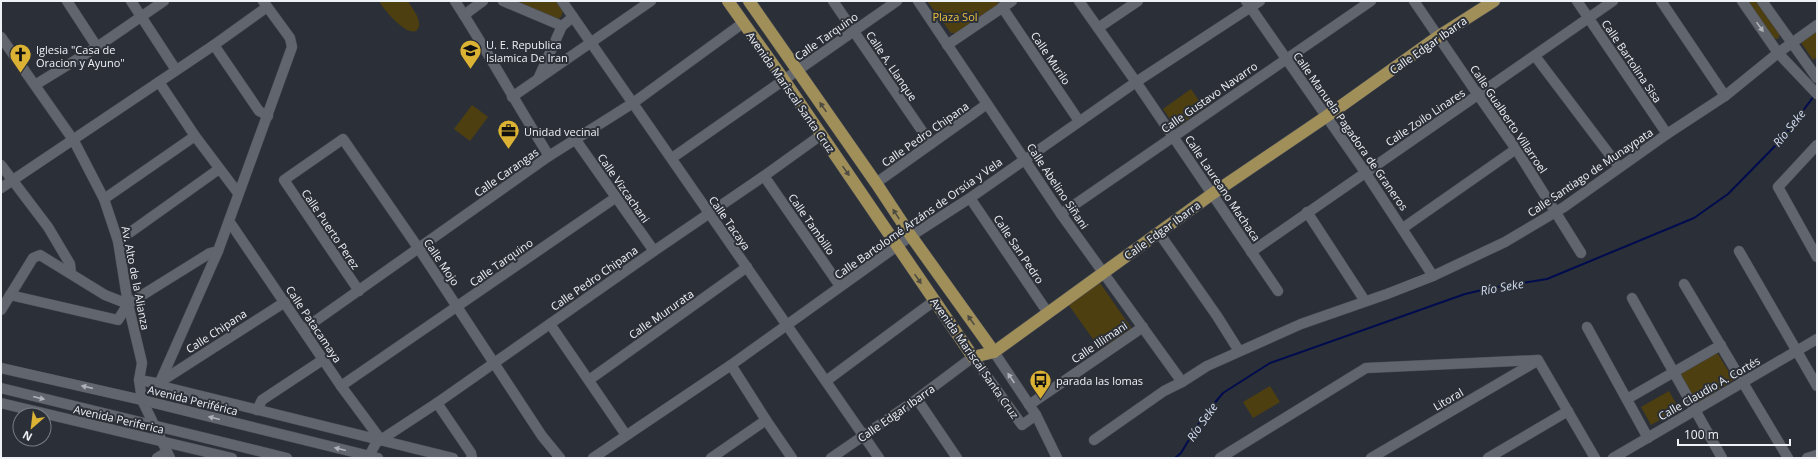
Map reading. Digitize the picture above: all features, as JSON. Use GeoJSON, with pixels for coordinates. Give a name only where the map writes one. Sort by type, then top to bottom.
{"type":"FeatureCollection","features":[{"type":"Feature","properties":{"kind":"main road","name":"Avenida Mariscal Santa Cruz"},"geometry":{"type":"LineString","coordinates":[[728,1],[868,201],[896,247],[973,357]]}},
{"type":"Feature","properties":{"kind":"main road","name":"Avenida Mariscal Santa Cruz"},"geometry":{"type":"LineString","coordinates":[[749,1],[876,183],[911,236],[994,352]]}},
{"type":"Feature","properties":{"kind":"main road","name":"Calle Edgar Ibarra"},"geometry":{"type":"LineString","coordinates":[[973,357],[994,352],[1212,194],[1327,116],[1439,36],[1494,1]]}},
{"type":"Feature","properties":{"kind":"street"},"geometry":{"type":"LineString","coordinates":[[67,1],[97,47]]}},
{"type":"Feature","properties":{"kind":"street"},"geometry":{"type":"LineString","coordinates":[[131,1],[176,70]]}},
{"type":"Feature","properties":{"kind":"street"},"geometry":{"type":"LineString","coordinates":[[34,85],[97,47],[164,1]]}},
{"type":"Feature","properties":{"kind":"street"},"geometry":{"type":"LineString","coordinates":[[455,1],[549,156]]}},
{"type":"Feature","properties":{"kind":"street"},"geometry":{"type":"LineString","coordinates":[[464,15],[483,1]]}},
{"type":"Feature","properties":{"kind":"street"},"geometry":{"type":"LineString","coordinates":[[503,1],[562,26]]}},
{"type":"Feature","properties":{"kind":"street","name":"Calle Tacaya"},"geometry":{"type":"LineString","coordinates":[[562,1],[879,458]]}},
{"type":"Feature","properties":{"kind":"street"},"geometry":{"type":"LineString","coordinates":[[512,97],[651,1]]}},
{"type":"Feature","properties":{"kind":"street","name":"Calle A. Llanque"},"geometry":{"type":"LineString","coordinates":[[833,1],[931,144]]}},
{"type":"Feature","properties":{"kind":"street","name":"Calle Tarquino"},"geometry":{"type":"LineString","coordinates":[[672,158],[896,1]]}},
{"type":"Feature","properties":{"kind":"street","name":"Calle Abelino Siñani"},"geometry":{"type":"LineString","coordinates":[[918,1],[1025,158],[1061,214],[1182,382]]}},
{"type":"Feature","properties":{"kind":"street"},"geometry":{"type":"LineString","coordinates":[[947,45],[1012,1]]}},
{"type":"Feature","properties":{"kind":"street","name":"Calle Laureano Machaca"},"geometry":{"type":"LineString","coordinates":[[1079,1],[1174,137],[1278,291]]}},
{"type":"Feature","properties":{"kind":"street"},"geometry":{"type":"LineString","coordinates":[[1098,28],[1138,1]]}},
{"type":"Feature","properties":{"kind":"street","name":"Calle Bartolomé Arzáns de Orsúa y Vela"},"geometry":{"type":"LineString","coordinates":[[593,458],[731,365],[911,236],[970,198],[1025,158],[1248,4],[1260,1]]}},
{"type":"Feature","properties":{"kind":"street","name":"Calle Gustavo Navarro"},"geometry":{"type":"LineString","coordinates":[[1061,214],[1371,1]]}},
{"type":"Feature","properties":{"kind":"street","name":"Calle Gualberto Villarroel"},"geometry":{"type":"LineString","coordinates":[[1414,1],[1478,96],[1516,149],[1581,253]]}},
{"type":"Feature","properties":{"kind":"street","name":"Calle Bartolina Sisa"},"geometry":{"type":"LineString","coordinates":[[1577,1],[1667,134]]}},
{"type":"Feature","properties":{"kind":"street","name":"Calle Zoilo Linares"},"geometry":{"type":"LineString","coordinates":[[1251,252],[1613,1]]}},
{"type":"Feature","properties":{"kind":"street"},"geometry":{"type":"LineString","coordinates":[[1661,1],[1725,96]]}},
{"type":"Feature","properties":{"kind":"street"},"geometry":{"type":"LineString","coordinates":[[1742,1],[1778,53],[1801,79],[1817,94]]}},
{"type":"Feature","properties":{"kind":"street"},"geometry":{"type":"LineString","coordinates":[[1762,1],[1791,44],[1814,71],[1801,79]]}},
{"type":"Feature","properties":{"kind":"street"},"geometry":{"type":"LineString","coordinates":[[1,188],[214,45],[265,4],[290,38],[292,45],[268,116],[238,193],[218,251],[160,382]]}},
{"type":"Feature","properties":{"kind":"street","name":"Calle Manuela Pagadora de Graneros"},"geometry":{"type":"LineString","coordinates":[[1248,4],[1366,172],[1433,276]]}},
{"type":"Feature","properties":{"kind":"street","name":"Calle Murilo"},"geometry":{"type":"LineString","coordinates":[[1002,8],[1079,121]]}},
{"type":"Feature","properties":{"kind":"street"},"geometry":{"type":"LineString","coordinates":[[538,79],[562,26],[573,17]]}},
{"type":"Feature","properties":{"kind":"street","name":"Calle Carangas"},"geometry":{"type":"LineString","coordinates":[[304,329],[549,156],[632,102],[744,24]]}},
{"type":"Feature","properties":{"kind":"street","name":"Calle Santiago de Munaypata"},"geometry":{"type":"LineString","coordinates":[[1094,440],[1164,391],[1182,382],[1207,366],[1301,324],[1433,276],[1504,242],[1555,212],[1667,134],[1725,96],[1778,53],[1817,25]]}},
{"type":"Feature","properties":{"kind":"street","name":"Av. Alto de la Alianza"},"geometry":{"type":"LineString","coordinates":[[1,37],[74,140],[104,199],[118,241],[128,304],[142,364],[139,380],[142,400],[168,455]]}},
{"type":"Feature","properties":{"kind":"street"},"geometry":{"type":"LineString","coordinates":[[214,45],[259,111],[268,116]]}},
{"type":"Feature","properties":{"kind":"street"},"geometry":{"type":"LineString","coordinates":[[1535,56],[1620,167]]}},
{"type":"Feature","properties":{"kind":"street"},"geometry":{"type":"LineString","coordinates":[[159,82],[195,136],[238,193]]}},
{"type":"Feature","properties":{"kind":"street","name":"Calle Pedro Chipana"},"geometry":{"type":"LineString","coordinates":[[876,183],[987,104]]}},
{"type":"Feature","properties":{"kind":"street","name":"Calle Pedro Chipana"},"geometry":{"type":"LineString","coordinates":[[374,457],[376,443],[495,363],[654,250],[764,176],[821,135]]}},
{"type":"Feature","properties":{"kind":"street"},"geometry":{"type":"LineString","coordinates":[[104,199],[195,136]]}},
{"type":"Feature","properties":{"kind":"street","name":"Calle Mojo"},"geometry":{"type":"LineString","coordinates":[[284,180],[343,139],[419,249],[542,436],[560,458]]}},
{"type":"Feature","properties":{"kind":"street","name":"Calle Vizcachani"},"geometry":{"type":"LineString","coordinates":[[575,139],[615,198],[654,250]]}},
{"type":"Feature","properties":{"kind":"street"},"geometry":{"type":"LineString","coordinates":[[1817,145],[1778,187],[1817,257]]}},
{"type":"Feature","properties":{"kind":"street"},"geometry":{"type":"LineString","coordinates":[[1403,228],[1516,149]]}},
{"type":"Feature","properties":{"kind":"street"},"geometry":{"type":"LineString","coordinates":[[1,165],[48,228],[70,264],[71,273]]}},
{"type":"Feature","properties":{"kind":"street"},"geometry":{"type":"LineString","coordinates":[[118,241],[219,169]]}},
{"type":"Feature","properties":{"kind":"street","name":"Calle Tambillo"},"geometry":{"type":"LineString","coordinates":[[764,176],[840,286]]}},
{"type":"Feature","properties":{"kind":"street","name":"Calle Puerto Perez"},"geometry":{"type":"LineString","coordinates":[[284,180],[358,291]]}},
{"type":"Feature","properties":{"kind":"street","name":"Calle Tarquino"},"geometry":{"type":"LineString","coordinates":[[341,386],[615,198]]}},
{"type":"Feature","properties":{"kind":"street","name":"Calle San Pedro"},"geometry":{"type":"LineString","coordinates":[[970,198],[1048,313]]}},
{"type":"Feature","properties":{"kind":"street"},"geometry":{"type":"LineString","coordinates":[[1308,212],[1365,301]]}},
{"type":"Feature","properties":{"kind":"street","name":"Calle Patacamaya"},"geometry":{"type":"LineString","coordinates":[[229,221],[304,329],[341,386],[381,440]]}},
{"type":"Feature","properties":{"kind":"street"},"geometry":{"type":"LineString","coordinates":[[1159,233],[1217,316],[1239,351]]}},
{"type":"Feature","properties":{"kind":"street"},"geometry":{"type":"LineString","coordinates":[[10,295],[118,320],[128,304],[210,253],[218,251]]}},
{"type":"Feature","properties":{"kind":"street"},"geometry":{"type":"LineString","coordinates":[[1740,251],[1817,386]]}},
{"type":"Feature","properties":{"kind":"street"},"geometry":{"type":"LineString","coordinates":[[1,310],[33,258],[38,255],[44,256],[104,294],[128,304]]}},
{"type":"Feature","properties":{"kind":"street","name":"Calle Mururata"},"geometry":{"type":"LineString","coordinates":[[589,380],[747,268]]}},
{"type":"Feature","properties":{"kind":"street"},"geometry":{"type":"LineString","coordinates":[[1684,284],[1788,458]]}},
{"type":"Feature","properties":{"kind":"street"},"geometry":{"type":"LineString","coordinates":[[1632,298],[1722,458]]}},
{"type":"Feature","properties":{"kind":"street"},"geometry":{"type":"LineString","coordinates":[[826,381],[934,301]]}},
{"type":"Feature","properties":{"kind":"street","name":"Calle Chipana"},"geometry":{"type":"LineString","coordinates":[[160,382],[285,302]]}},
{"type":"Feature","properties":{"kind":"street"},"geometry":{"type":"LineString","coordinates":[[550,324],[626,435]]}},
{"type":"Feature","properties":{"kind":"street","name":"Calle Illimani"},"geometry":{"type":"LineString","coordinates":[[1029,405],[1143,327]]}},
{"type":"Feature","properties":{"kind":"street"},"geometry":{"type":"LineString","coordinates":[[1587,327],[1648,438]]}},
{"type":"Feature","properties":{"kind":"street","name":"Calle Claudio A. Cortés"},"geometry":{"type":"LineString","coordinates":[[1614,458],[1817,339]]}},
{"type":"Feature","properties":{"kind":"street"},"geometry":{"type":"LineString","coordinates":[[1627,398],[1721,345]]}},
{"type":"Feature","properties":{"kind":"street","name":"Avenida Mariscal Santa Cruz"},"geometry":{"type":"LineString","coordinates":[[973,357],[1022,425],[1036,415],[994,352]]}},
{"type":"Feature","properties":{"kind":"street","name":"Calle Edgar Ibarra"},"geometry":{"type":"LineString","coordinates":[[831,458],[917,399],[973,357]]}},
{"type":"Feature","properties":{"kind":"street"},"geometry":{"type":"LineString","coordinates":[[257,410],[262,400],[324,359]]}},
{"type":"Feature","properties":{"kind":"street"},"geometry":{"type":"LineString","coordinates":[[1220,458],[1366,368],[1538,360],[1595,458]]}},
{"type":"Feature","properties":{"kind":"street","name":"Litoral"},"geometry":{"type":"LineString","coordinates":[[1371,458],[1538,360]]}},
{"type":"Feature","properties":{"kind":"street"},"geometry":{"type":"LineString","coordinates":[[731,365],[792,458]]}},
{"type":"Feature","properties":{"kind":"street","name":"Avenida Periférica"},"geometry":{"type":"LineString","coordinates":[[1,368],[142,400],[374,457]]}},
{"type":"Feature","properties":{"kind":"street"},"geometry":{"type":"LineString","coordinates":[[139,380],[156,383],[160,382]]}},
{"type":"Feature","properties":{"kind":"street"},"geometry":{"type":"LineString","coordinates":[[160,382],[165,387],[453,458]]}},
{"type":"Feature","properties":{"kind":"street"},"geometry":{"type":"LineString","coordinates":[[1,388],[286,458]]}},
{"type":"Feature","properties":{"kind":"street"},"geometry":{"type":"LineString","coordinates":[[917,399],[957,458]]}},
{"type":"Feature","properties":{"kind":"street","name":"Avenida Periferica"},"geometry":{"type":"LineString","coordinates":[[1,403],[232,458]]}},
{"type":"Feature","properties":{"kind":"street"},"geometry":{"type":"LineString","coordinates":[[437,403],[471,452],[472,458]]}},
{"type":"Feature","properties":{"kind":"street"},"geometry":{"type":"LineString","coordinates":[[1488,458],[1568,411]]}},
{"type":"Feature","properties":{"kind":"street"},"geometry":{"type":"LineString","coordinates":[[1036,415],[1057,458]]}},
{"type":"Feature","properties":{"kind":"street"},"geometry":{"type":"LineString","coordinates":[[711,458],[766,420]]}},
{"type":"Feature","properties":{"kind":"street"},"geometry":{"type":"LineString","coordinates":[[1807,458],[1817,454]]}},
{"type":"Feature","properties":{"kind":"street"},"geometry":{"type":"LineString","coordinates":[[157,458],[168,455]]}},
{"type":"Feature","properties":{"kind":"green space"},"geometry":{"type":"Polygon","coordinates":[[[379,1],[408,1],[419,20],[419,25],[416,31],[407,30],[401,26],[385,10],[379,1]]]}},
{"type":"Feature","properties":{"kind":"green space"},"geometry":{"type":"Polygon","coordinates":[[[515,1],[556,1],[563,11],[561,17],[558,19],[515,1]]]}},
{"type":"Feature","properties":{"kind":"green space","name":"Plaza Sol"},"geometry":{"type":"Polygon","coordinates":[[[927,1],[997,1],[999,4],[956,33],[951,33],[927,1]]]}},
{"type":"Feature","properties":{"kind":"green space"},"geometry":{"type":"Polygon","coordinates":[[[1747,1],[1756,1],[1780,34],[1778,39],[1772,38],[1747,1]]]}},
{"type":"Feature","properties":{"kind":"green space"},"geometry":{"type":"Polygon","coordinates":[[[1817,29],[1817,57],[1813,60],[1800,41],[1817,29]]]}},
{"type":"Feature","properties":{"kind":"green space"},"geometry":{"type":"Polygon","coordinates":[[[1191,89],[1204,108],[1176,128],[1163,109],[1191,89]]]}},
{"type":"Feature","properties":{"kind":"green space"},"geometry":{"type":"Polygon","coordinates":[[[472,105],[488,117],[470,141],[454,129],[472,105]]]}},
{"type":"Feature","properties":{"kind":"green space"},"geometry":{"type":"Polygon","coordinates":[[[1100,283],[1132,329],[1100,349],[1068,304],[1100,283]]]}},
{"type":"Feature","properties":{"kind":"green space"},"geometry":{"type":"Polygon","coordinates":[[[1716,351],[1734,380],[1695,405],[1676,375],[1716,351]]]}},
{"type":"Feature","properties":{"kind":"green space"},"geometry":{"type":"Polygon","coordinates":[[[1270,386],[1280,402],[1253,418],[1243,402],[1270,386]]]}},
{"type":"Feature","properties":{"kind":"green space"},"geometry":{"type":"Polygon","coordinates":[[[1669,391],[1679,409],[1651,425],[1641,407],[1669,391]]]}},
{"type":"Feature","properties":{"kind":"waterway","name":"Río Seke"},"geometry":{"type":"LineString","coordinates":[[1175,458],[1181,453],[1202,418],[1223,393],[1270,363],[1465,294],[1491,288],[1547,279],[1694,218],[1728,194],[1781,140],[1814,96]]}},
{"type":"Feature","properties":{"kind":"place","name":"U. E. Republica Islamica De Iran"},"geometry":{"type":"Point","coordinates":[471,70]}},
{"type":"Feature","properties":{"kind":"place","name":"Iglesia \"Casa de Oracion y Ayuno\""},"geometry":{"type":"Point","coordinates":[21,74]}},
{"type":"Feature","properties":{"kind":"place","name":"Unidad vecinal"},"geometry":{"type":"Point","coordinates":[509,150]}},
{"type":"Feature","properties":{"kind":"place","name":"parada las lomas"},"geometry":{"type":"Point","coordinates":[1040,400]}}]}
